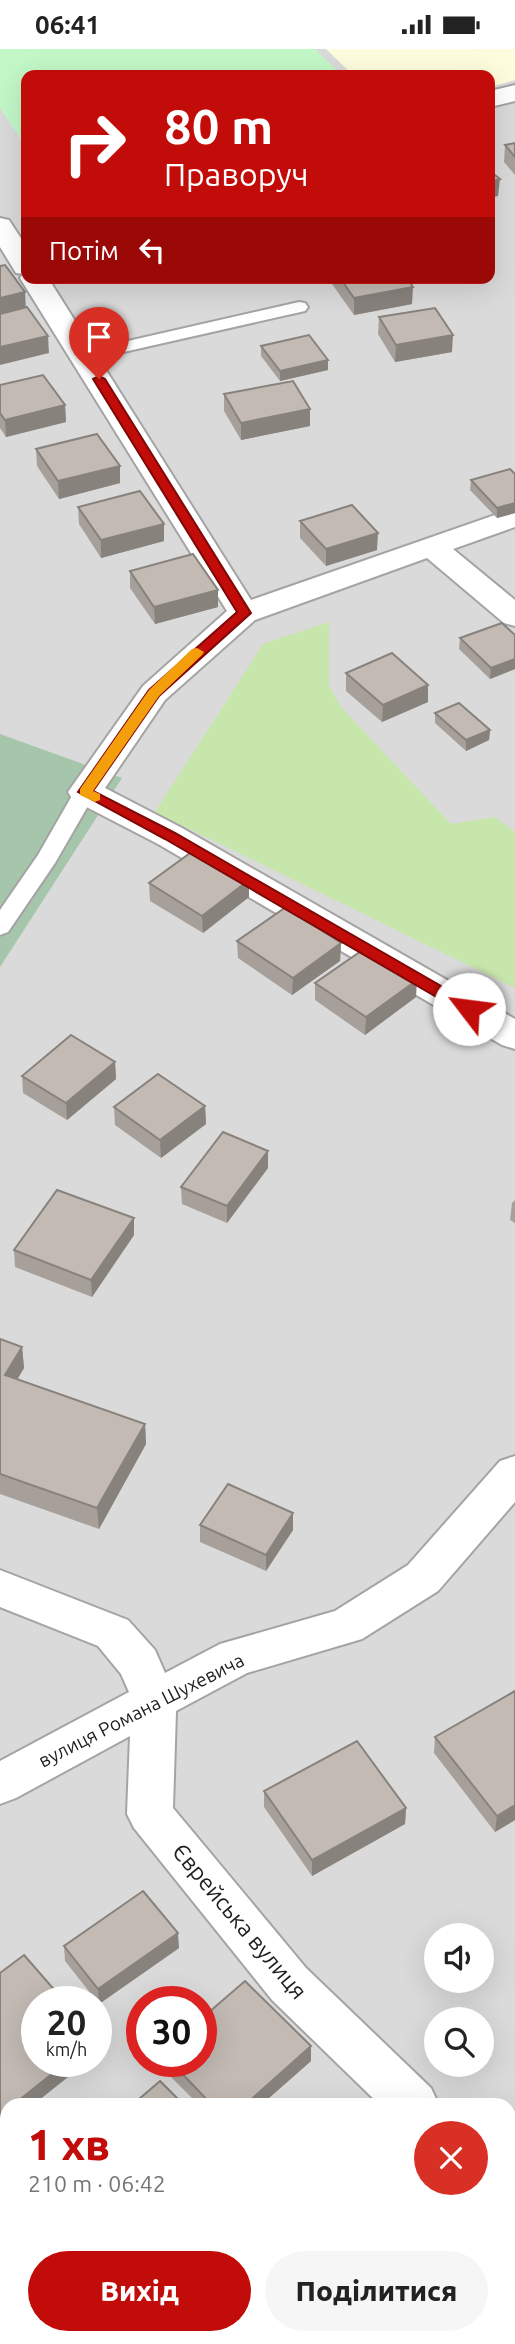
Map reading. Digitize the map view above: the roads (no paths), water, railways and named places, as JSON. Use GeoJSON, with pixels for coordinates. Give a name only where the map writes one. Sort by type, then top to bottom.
{"type":"FeatureCollection","features":[{"type":"Feature","properties":{"kind":"street"},"geometry":{"type":"LineString","coordinates":[[495,98],[515,93]]}},
{"type":"Feature","properties":{"kind":"street"},"geometry":{"type":"LineString","coordinates":[[21,223],[0,227],[21,259]]}},
{"type":"Feature","properties":{"kind":"street"},"geometry":{"type":"LineString","coordinates":[[38,284],[244,613]]}},
{"type":"Feature","properties":{"kind":"street"},"geometry":{"type":"LineString","coordinates":[[515,517],[244,613],[154,693],[85,792],[170,836],[515,1036]]}},
{"type":"Feature","properties":{"kind":"street"},"geometry":{"type":"LineString","coordinates":[[431,546],[515,616]]}},
{"type":"Feature","properties":{"kind":"street","name":"вулиця Романа Шухевича"},"geometry":{"type":"LineString","coordinates":[[0,1784],[236,1657],[347,1626],[423,1578],[515,1473]]}},
{"type":"Feature","properties":{"kind":"street"},"geometry":{"type":"LineString","coordinates":[[0,1588],[113,1633],[139,1663],[154,1699]]}},
{"type":"Feature","properties":{"kind":"street","name":"Єврейська вулиця"},"geometry":{"type":"LineString","coordinates":[[154,1699],[150,1814],[289,1985],[407,2098]]}},
{"type":"Feature","properties":{"kind":"lane"},"geometry":{"type":"LineString","coordinates":[[84,356],[299,307]]}},
{"type":"Feature","properties":{"kind":"lane"},"geometry":{"type":"LineString","coordinates":[[0,927],[47,858],[85,792]]}}]}
